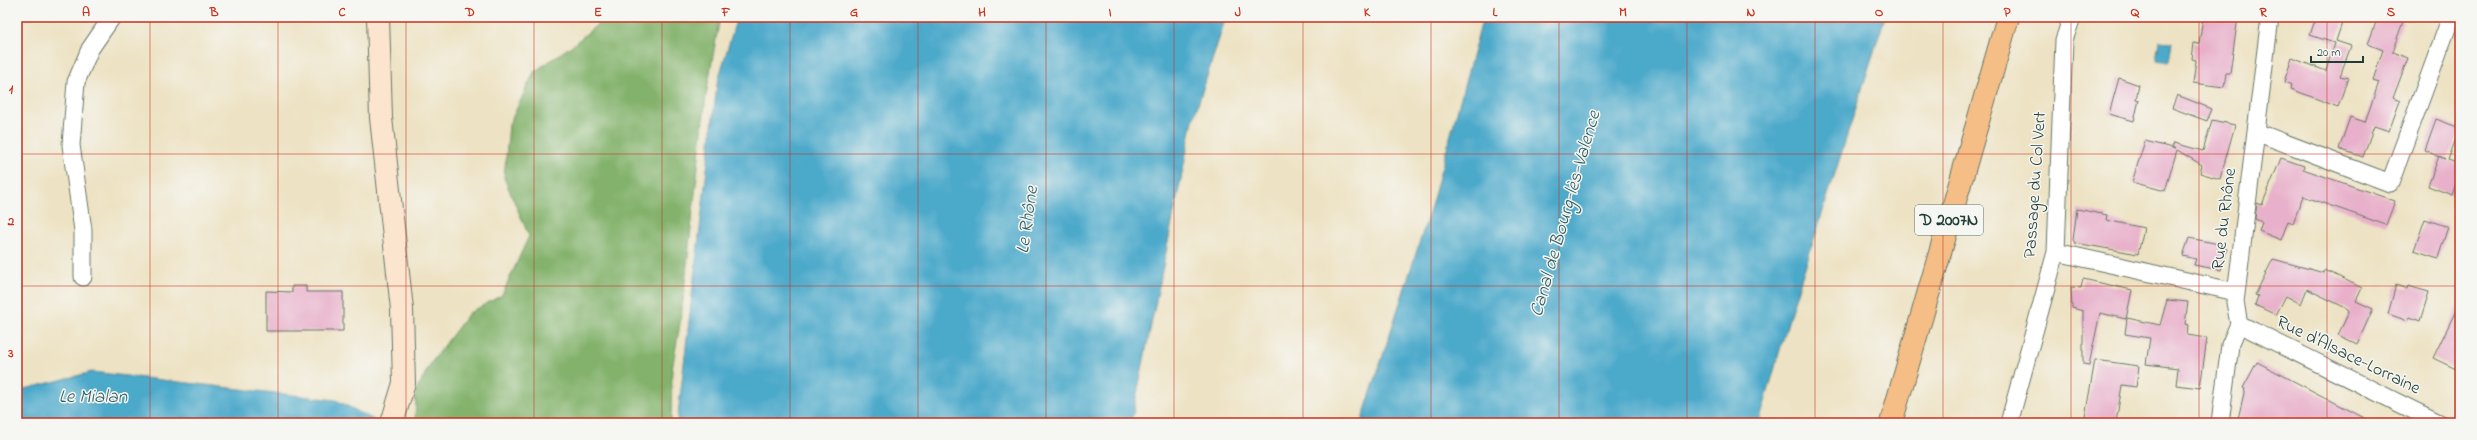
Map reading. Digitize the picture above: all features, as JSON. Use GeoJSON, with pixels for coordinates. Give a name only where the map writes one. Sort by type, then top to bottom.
{"type":"FeatureCollection","features":[{"type":"Feature","properties":{"kind":"main road","name":"D 2007N"},"geometry":{"type":"LineString","coordinates":[[1891,423],[2008,17]]}},
{"type":"Feature","properties":{"kind":"street"},"geometry":{"type":"LineString","coordinates":[[83,277],[83,230],[71,146],[76,82],[90,49],[112,17]]}},
{"type":"Feature","properties":{"kind":"street","name":"Passage du Col Vert"},"geometry":{"type":"LineString","coordinates":[[2009,423],[2056,252],[2064,40],[2072,17]]}},
{"type":"Feature","properties":{"kind":"street","name":"Rue du Rhône"},"geometry":{"type":"LineString","coordinates":[[2239,324],[2235,302],[2236,292],[2270,17]]}},
{"type":"Feature","properties":{"kind":"street"},"geometry":{"type":"LineString","coordinates":[[2256,132],[2390,183],[2452,17]]}},
{"type":"Feature","properties":{"kind":"street"},"geometry":{"type":"LineString","coordinates":[[377,18],[381,118],[402,309],[404,383],[392,423]]}},
{"type":"Feature","properties":{"kind":"street"},"geometry":{"type":"LineString","coordinates":[[2056,252],[2236,292]]}},
{"type":"Feature","properties":{"kind":"street"},"geometry":{"type":"LineString","coordinates":[[2220,423],[2230,346],[2239,324]]}},
{"type":"Feature","properties":{"kind":"street","name":"Rue d'Alsace-Lorraine"},"geometry":{"type":"LineString","coordinates":[[2239,324],[2440,423]]}},
{"type":"Feature","properties":{"kind":"green space"},"geometry":{"type":"Polygon","coordinates":[[[606,17],[720,17],[706,95],[681,318],[672,370],[671,423],[415,423],[416,391],[431,363],[469,313],[502,295],[529,236],[504,178],[509,125],[534,72],[574,44],[606,17]]]}},
{"type":"Feature","properties":{"kind":"water","name":"Le Rhône"},"geometry":{"type":"Polygon","coordinates":[[[737,17],[1226,17],[1193,120],[1131,423],[677,423],[717,84],[737,17]]]}},
{"type":"Feature","properties":{"kind":"water","name":"Canal de Bourg-lès-Valence"},"geometry":{"type":"Polygon","coordinates":[[[1483,17],[1885,17],[1792,308],[1759,423],[1361,423],[1430,210],[1483,17]]]}},
{"type":"Feature","properties":{"kind":"water"},"geometry":{"type":"Polygon","coordinates":[[[2159,41],[2172,42],[2169,62],[2156,60],[2159,41]]]}},
{"type":"Feature","properties":{"kind":"water","name":"Le Mialan"},"geometry":{"type":"Polygon","coordinates":[[[92,372],[336,400],[380,423],[117,423],[72,420],[58,423],[17,423],[17,391],[92,372]]]}},
{"type":"Feature","properties":{"kind":"building"},"geometry":{"type":"Polygon","coordinates":[[[2203,17],[2238,17],[2230,73],[2226,73],[2224,87],[2193,83],[2196,60],[2192,59],[2194,43],[2199,44],[2203,17]]]}},
{"type":"Feature","properties":{"kind":"building"},"geometry":{"type":"Polygon","coordinates":[[[2316,17],[2344,17],[2336,41],[2351,46],[2340,76],[2348,78],[2338,107],[2291,89],[2292,85],[2284,82],[2292,58],[2326,71],[2334,43],[2310,35],[2316,17]]]}},
{"type":"Feature","properties":{"kind":"building"},"geometry":{"type":"Polygon","coordinates":[[[2378,17],[2389,17],[2403,22],[2392,52],[2408,58],[2393,98],[2400,101],[2389,131],[2374,126],[2363,157],[2339,149],[2350,117],[2365,122],[2379,82],[2373,80],[2383,50],[2368,44],[2378,17]]]}},
{"type":"Feature","properties":{"kind":"building"},"geometry":{"type":"Polygon","coordinates":[[[2119,78],[2139,85],[2136,99],[2139,100],[2134,121],[2109,114],[2119,78]]]}},
{"type":"Feature","properties":{"kind":"building"},"geometry":{"type":"Polygon","coordinates":[[[2177,95],[2212,109],[2207,121],[2172,108],[2177,95]]]}},
{"type":"Feature","properties":{"kind":"building"},"geometry":{"type":"Polygon","coordinates":[[[2436,119],[2460,128],[2448,160],[2460,164],[2460,172],[2452,195],[2428,186],[2439,156],[2425,150],[2436,119]]]}},
{"type":"Feature","properties":{"kind":"building"},"geometry":{"type":"Polygon","coordinates":[[[2212,120],[2235,125],[2220,179],[2200,173],[2202,165],[2177,150],[2165,191],[2132,182],[2145,141],[2176,149],[2172,147],[2174,143],[2203,151],[2212,120]]]}},
{"type":"Feature","properties":{"kind":"building"},"geometry":{"type":"Polygon","coordinates":[[[2281,158],[2304,166],[2303,169],[2395,201],[2386,225],[2303,196],[2293,223],[2288,221],[2281,240],[2259,231],[2262,222],[2255,219],[2257,203],[2262,205],[2281,158]]]}},
{"type":"Feature","properties":{"kind":"building"},"geometry":{"type":"Polygon","coordinates":[[[2077,209],[2107,215],[2106,220],[2144,228],[2138,254],[2075,243],[2073,240],[2077,209]]]}},
{"type":"Feature","properties":{"kind":"building"},"geometry":{"type":"Polygon","coordinates":[[[2425,219],[2448,227],[2438,258],[2414,250],[2425,219]]]}},
{"type":"Feature","properties":{"kind":"building"},"geometry":{"type":"Polygon","coordinates":[[[2189,238],[2219,244],[2218,246],[2227,249],[2221,270],[2194,265],[2196,259],[2183,256],[2189,238]]]}},
{"type":"Feature","properties":{"kind":"building"},"geometry":{"type":"Polygon","coordinates":[[[2273,259],[2324,273],[2325,270],[2362,288],[2356,301],[2373,309],[2357,344],[2338,335],[2349,312],[2348,309],[2307,289],[2301,304],[2286,296],[2276,315],[2255,305],[2258,296],[2255,295],[2273,259]]]}},
{"type":"Feature","properties":{"kind":"building"},"geometry":{"type":"Polygon","coordinates":[[[2083,279],[2132,290],[2126,319],[2100,313],[2089,365],[2083,364],[2083,311],[2072,308],[2071,287],[2081,288],[2083,279]]]}},
{"type":"Feature","properties":{"kind":"building"},"geometry":{"type":"Polygon","coordinates":[[[2396,285],[2407,289],[2408,286],[2429,292],[2420,321],[2410,317],[2408,321],[2388,314],[2396,285]]]}},
{"type":"Feature","properties":{"kind":"building"},"geometry":{"type":"Polygon","coordinates":[[[292,286],[306,286],[306,292],[343,292],[343,331],[266,331],[266,291],[292,292],[292,286]]]}},
{"type":"Feature","properties":{"kind":"building"},"geometry":{"type":"Polygon","coordinates":[[[2167,300],[2188,302],[2185,324],[2188,325],[2187,335],[2207,338],[2200,388],[2176,385],[2178,368],[2146,364],[2150,338],[2125,334],[2127,318],[2160,325],[2167,300]]]}},
{"type":"Feature","properties":{"kind":"building"},"geometry":{"type":"Polygon","coordinates":[[[2460,302],[2460,361],[2456,369],[2433,358],[2460,302]]]}},
{"type":"Feature","properties":{"kind":"building"},"geometry":{"type":"Polygon","coordinates":[[[2095,360],[2139,366],[2136,387],[2122,385],[2116,423],[2084,423],[2095,360]]]}},
{"type":"Feature","properties":{"kind":"building"},"geometry":{"type":"Polygon","coordinates":[[[2257,362],[2374,423],[2237,423],[2245,389],[2243,388],[2257,362]]]}}]}
